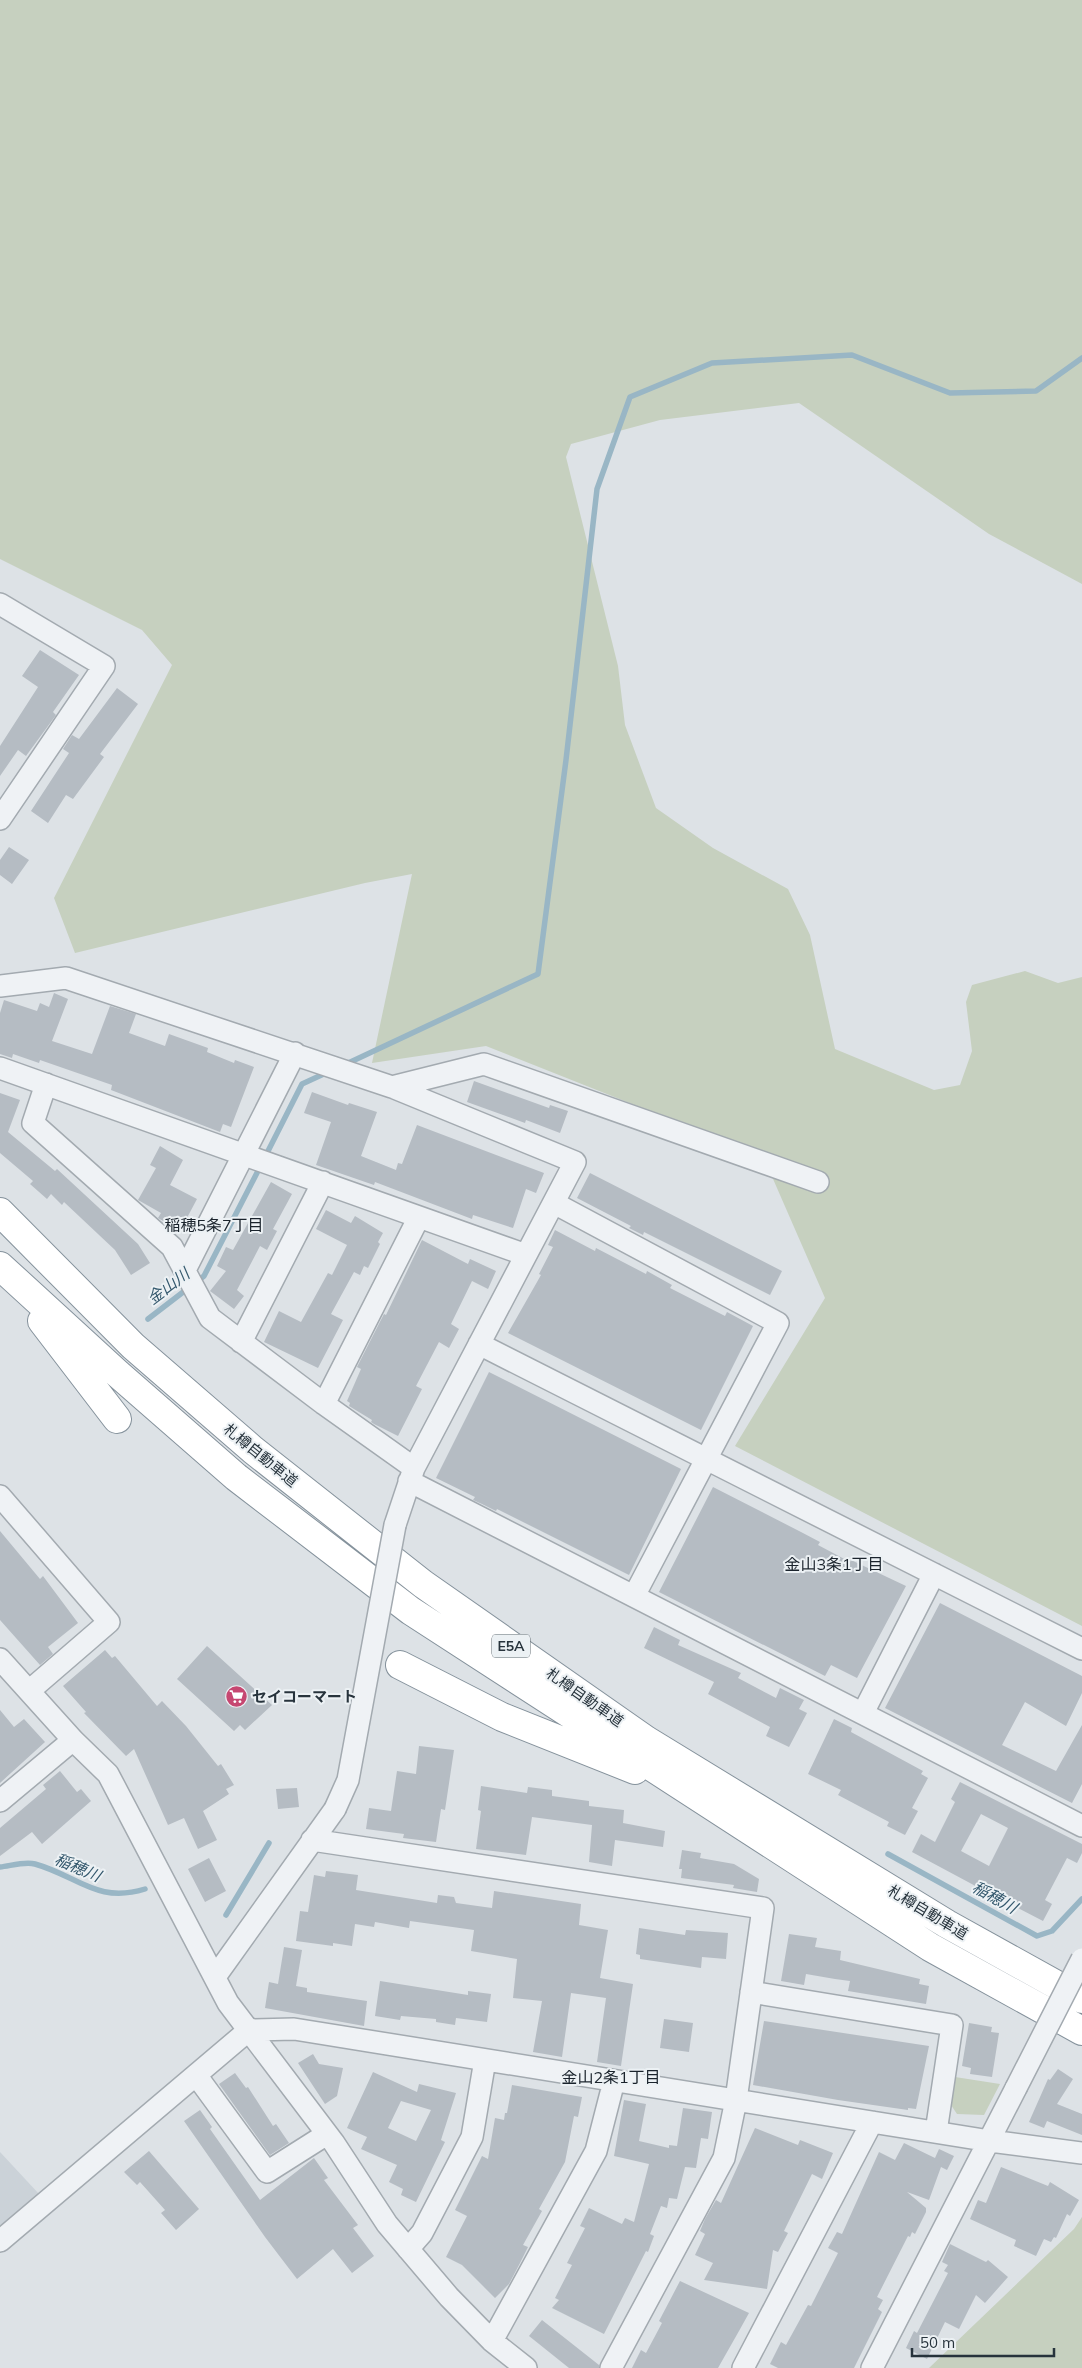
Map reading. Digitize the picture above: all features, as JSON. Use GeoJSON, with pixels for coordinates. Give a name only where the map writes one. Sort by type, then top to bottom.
{"type":"FeatureCollection","features":[{"type":"Feature","properties":{"kind":"highway","name":"札樽自動車道"},"geometry":{"type":"LineString","coordinates":[[0,1212],[133,1346],[253,1450],[423,1584],[646,1740],[947,1924],[1082,1999]]}},
{"type":"Feature","properties":{"kind":"highway","name":"札樽自動車道"},"geometry":{"type":"LineString","coordinates":[[1,1266],[118,1374],[236,1477],[411,1611],[930,1947],[1082,2032]]}},
{"type":"Feature","properties":{"kind":"highway"},"geometry":{"type":"LineString","coordinates":[[1,1266],[117,1419]]}},
{"type":"Feature","properties":{"kind":"highway"},"geometry":{"type":"LineString","coordinates":[[400,1664],[502,1717],[694,1794]]}},
{"type":"Feature","properties":{"kind":"street"},"geometry":{"type":"LineString","coordinates":[[0,604],[104,666],[0,819]]}},
{"type":"Feature","properties":{"kind":"street"},"geometry":{"type":"LineString","coordinates":[[0,986],[66,978],[392,1087],[575,1162],[411,1474],[395,1525],[348,1780],[335,1809],[215,1977]]}},
{"type":"Feature","properties":{"kind":"street"},"geometry":{"type":"LineString","coordinates":[[186,1272],[247,1156],[295,1053]]}},
{"type":"Feature","properties":{"kind":"street"},"geometry":{"type":"LineString","coordinates":[[392,1087],[484,1064],[818,1182]]}},
{"type":"Feature","properties":{"kind":"street"},"geometry":{"type":"LineString","coordinates":[[0,1068],[526,1255]]}},
{"type":"Feature","properties":{"kind":"street"},"geometry":{"type":"LineString","coordinates":[[46,1084],[33,1123],[172,1247],[210,1318],[324,1404],[411,1474],[634,1596],[1082,1826]]}},
{"type":"Feature","properties":{"kind":"street"},"geometry":{"type":"LineString","coordinates":[[242,1342],[323,1182]]}},
{"type":"Feature","properties":{"kind":"street"},"geometry":{"type":"LineString","coordinates":[[554,1203],[778,1323],[705,1458],[634,1596]]}},
{"type":"Feature","properties":{"kind":"street"},"geometry":{"type":"LineString","coordinates":[[324,1404],[419,1217]]}},
{"type":"Feature","properties":{"kind":"street"},"geometry":{"type":"LineString","coordinates":[[479,1344],[1082,1649]]}},
{"type":"Feature","properties":{"kind":"street"},"geometry":{"type":"LineString","coordinates":[[0,1496],[109,1622],[29,1691]]}},
{"type":"Feature","properties":{"kind":"street"},"geometry":{"type":"LineString","coordinates":[[862,1714],[934,1574]]}},
{"type":"Feature","properties":{"kind":"street"},"geometry":{"type":"LineString","coordinates":[[0,1658],[73,1740],[108,1774],[228,2003],[327,2134],[387,2224],[449,2297],[492,2341],[526,2368]]}},
{"type":"Feature","properties":{"kind":"street"},"geometry":{"type":"LineString","coordinates":[[0,1801],[73,1740]]}},
{"type":"Feature","properties":{"kind":"street"},"geometry":{"type":"LineString","coordinates":[[312,1840],[763,1908],[736,2100],[724,2158],[611,2368]]}},
{"type":"Feature","properties":{"kind":"street"},"geometry":{"type":"LineString","coordinates":[[872,2368],[1082,1959]]}},
{"type":"Feature","properties":{"kind":"street"},"geometry":{"type":"LineString","coordinates":[[751,1992],[952,2024],[936,2132]]}},
{"type":"Feature","properties":{"kind":"street"},"geometry":{"type":"LineString","coordinates":[[0,2240],[248,2030],[294,2029],[990,2141],[1082,2153]]}},
{"type":"Feature","properties":{"kind":"street"},"geometry":{"type":"LineString","coordinates":[[408,2249],[422,2233],[472,2137],[485,2060]]}},
{"type":"Feature","properties":{"kind":"street"},"geometry":{"type":"LineString","coordinates":[[196,2075],[267,2172],[327,2134]]}},
{"type":"Feature","properties":{"kind":"street"},"geometry":{"type":"LineString","coordinates":[[492,2341],[596,2150],[614,2080]]}},
{"type":"Feature","properties":{"kind":"street"},"geometry":{"type":"LineString","coordinates":[[743,2368],[872,2122]]}},
{"type":"Feature","properties":{"kind":"shaded area"},"geometry":{"type":"Polygon","coordinates":[[[0,2152],[39,2194],[0,2227],[0,2152]]]}},
{"type":"Feature","properties":{"kind":"green space"},"geometry":{"type":"Polygon","coordinates":[[[0,0],[1082,0],[1082,584],[989,534],[799,403],[660,420],[571,444],[566,457],[618,666],[625,725],[656,808],[713,848],[788,889],[810,935],[835,1049],[934,1090],[960,1085],[972,1051],[966,1002],[972,985],[1025,971],[1058,983],[1082,977],[1082,1626],[735,1446],[825,1298],[763,1156],[486,1046],[372,1063],[412,874],[365,883],[75,953],[54,898],[172,665],[142,630],[0,559],[0,0]]]}},
{"type":"Feature","properties":{"kind":"green space"},"geometry":{"type":"Polygon","coordinates":[[[955,2077],[1000,2084],[984,2115],[957,2114],[951,2105],[955,2077]]]}},
{"type":"Feature","properties":{"kind":"green space"},"geometry":{"type":"Polygon","coordinates":[[[1082,2217],[1082,2368],[929,2368],[1074,2229],[1082,2217]]]}},
{"type":"Feature","properties":{"kind":"building"},"geometry":{"type":"Polygon","coordinates":[[[40,650],[79,675],[53,712],[56,715],[26,756],[18,750],[0,776],[0,746],[38,687],[22,676],[40,650]]]}},
{"type":"Feature","properties":{"kind":"building"},"geometry":{"type":"Polygon","coordinates":[[[117,688],[138,704],[100,754],[104,757],[73,799],[66,795],[48,823],[31,811],[69,753],[63,749],[72,735],[79,739],[117,688]]]}},
{"type":"Feature","properties":{"kind":"building"},"geometry":{"type":"Polygon","coordinates":[[[9,847],[29,860],[12,884],[0,875],[0,860],[9,847]]]}},
{"type":"Feature","properties":{"kind":"building"},"geometry":{"type":"Polygon","coordinates":[[[54,993],[68,999],[52,1041],[92,1054],[110,1006],[136,1014],[129,1033],[165,1046],[169,1034],[208,1048],[207,1052],[234,1063],[235,1060],[254,1067],[231,1127],[223,1124],[220,1132],[111,1090],[112,1085],[40,1060],[39,1063],[13,1054],[12,1058],[0,1054],[0,1013],[4,1000],[37,1011],[40,1003],[49,1007],[54,993]]]}},
{"type":"Feature","properties":{"kind":"building"},"geometry":{"type":"Polygon","coordinates":[[[474,1081],[549,1108],[550,1105],[568,1111],[560,1133],[526,1120],[525,1123],[467,1102],[474,1081]]]}},
{"type":"Feature","properties":{"kind":"building"},"geometry":{"type":"Polygon","coordinates":[[[312,1092],[348,1105],[349,1103],[377,1112],[361,1156],[396,1170],[398,1163],[402,1164],[417,1125],[544,1173],[536,1193],[526,1189],[513,1228],[473,1215],[472,1219],[375,1182],[374,1185],[316,1165],[331,1122],[304,1113],[312,1092]]]}},
{"type":"Feature","properties":{"kind":"building"},"geometry":{"type":"Polygon","coordinates":[[[0,1093],[20,1100],[8,1132],[55,1171],[57,1169],[138,1244],[150,1263],[131,1275],[115,1250],[64,1202],[62,1205],[51,1194],[47,1199],[30,1184],[33,1181],[0,1153],[0,1093]]]}},
{"type":"Feature","properties":{"kind":"building"},"geometry":{"type":"Polygon","coordinates":[[[160,1146],[183,1160],[170,1185],[197,1199],[180,1231],[158,1218],[161,1213],[138,1200],[156,1168],[150,1165],[160,1146]]]}},
{"type":"Feature","properties":{"kind":"building"},"geometry":{"type":"Polygon","coordinates":[[[590,1173],[782,1271],[770,1295],[644,1232],[643,1235],[629,1228],[631,1226],[577,1198],[590,1173]]]}},
{"type":"Feature","properties":{"kind":"building"},"geometry":{"type":"Polygon","coordinates":[[[271,1182],[292,1194],[273,1229],[277,1231],[267,1250],[260,1246],[237,1290],[244,1296],[234,1309],[210,1291],[226,1271],[217,1266],[226,1247],[233,1250],[271,1182]]]}},
{"type":"Feature","properties":{"kind":"building"},"geometry":{"type":"Polygon","coordinates":[[[326,1210],[351,1223],[355,1216],[383,1233],[378,1242],[380,1244],[368,1268],[364,1266],[360,1275],[354,1272],[331,1314],[343,1320],[318,1368],[264,1342],[279,1311],[301,1322],[328,1273],[332,1275],[347,1245],[316,1229],[326,1210]]]}},
{"type":"Feature","properties":{"kind":"building"},"geometry":{"type":"Polygon","coordinates":[[[555,1230],[595,1251],[596,1248],[646,1274],[647,1271],[672,1285],[670,1288],[725,1316],[727,1312],[753,1326],[701,1430],[508,1333],[541,1275],[539,1274],[553,1247],[548,1245],[555,1230]]]}},
{"type":"Feature","properties":{"kind":"building"},"geometry":{"type":"Polygon","coordinates":[[[422,1240],[468,1264],[470,1259],[496,1271],[488,1289],[472,1281],[451,1324],[459,1329],[449,1348],[439,1342],[416,1386],[422,1389],[398,1436],[371,1422],[372,1420],[349,1406],[350,1403],[347,1401],[361,1369],[357,1367],[384,1314],[386,1315],[422,1240]]]}},
{"type":"Feature","properties":{"kind":"building"},"geometry":{"type":"Polygon","coordinates":[[[489,1372],[681,1469],[629,1575],[497,1509],[496,1511],[473,1500],[475,1497],[436,1478],[489,1372]]]}},
{"type":"Feature","properties":{"kind":"building"},"geometry":{"type":"Polygon","coordinates":[[[713,1487],[820,1542],[818,1545],[850,1562],[851,1560],[906,1586],[857,1678],[831,1665],[825,1676],[659,1592],[713,1487]]]}},
{"type":"Feature","properties":{"kind":"building"},"geometry":{"type":"Polygon","coordinates":[[[0,1531],[40,1579],[43,1576],[78,1623],[48,1647],[53,1654],[40,1665],[0,1620],[0,1531]]]}},
{"type":"Feature","properties":{"kind":"building"},"geometry":{"type":"Polygon","coordinates":[[[940,1603],[1082,1676],[1082,1693],[1066,1726],[1025,1702],[1002,1745],[1056,1771],[1082,1725],[1082,1784],[1072,1803],[885,1708],[940,1603]]]}},
{"type":"Feature","properties":{"kind":"building"},"geometry":{"type":"Polygon","coordinates":[[[654,1627],[680,1640],[678,1645],[741,1673],[738,1678],[776,1698],[780,1688],[804,1700],[799,1709],[807,1713],[789,1747],[766,1736],[770,1727],[708,1694],[714,1682],[644,1648],[654,1627]]]}},
{"type":"Feature","properties":{"kind":"building"},"geometry":{"type":"Polygon","coordinates":[[[207,1646],[272,1705],[245,1730],[240,1725],[234,1731],[177,1679],[207,1646]]]}},
{"type":"Feature","properties":{"kind":"building"},"geometry":{"type":"Polygon","coordinates":[[[105,1650],[112,1658],[115,1656],[157,1706],[162,1701],[186,1726],[218,1766],[221,1764],[234,1785],[226,1789],[229,1794],[203,1811],[217,1840],[198,1849],[184,1818],[168,1825],[134,1749],[126,1756],[84,1713],[86,1712],[63,1686],[105,1650]]]}},
{"type":"Feature","properties":{"kind":"building"},"geometry":{"type":"Polygon","coordinates":[[[0,1710],[14,1727],[24,1719],[45,1742],[0,1783],[0,1710]]]}},
{"type":"Feature","properties":{"kind":"building"},"geometry":{"type":"Polygon","coordinates":[[[834,1719],[852,1728],[851,1732],[923,1771],[921,1774],[928,1778],[912,1808],[918,1811],[905,1835],[887,1826],[889,1822],[838,1795],[841,1790],[808,1774],[834,1719]]]}},
{"type":"Feature","properties":{"kind":"building"},"geometry":{"type":"Polygon","coordinates":[[[419,1746],[454,1750],[445,1810],[441,1809],[436,1842],[403,1838],[404,1834],[366,1829],[369,1808],[391,1811],[397,1771],[416,1774],[419,1746]]]}},
{"type":"Feature","properties":{"kind":"building"},"geometry":{"type":"Polygon","coordinates":[[[60,1771],[77,1792],[81,1789],[91,1801],[42,1844],[32,1832],[0,1856],[0,1828],[46,1789],[43,1785],[60,1771]]]}},
{"type":"Feature","properties":{"kind":"building"},"geometry":{"type":"Polygon","coordinates":[[[960,1782],[1082,1844],[1082,1853],[1077,1863],[1067,1858],[1045,1900],[1052,1904],[1043,1921],[1010,1904],[1008,1909],[984,1896],[983,1890],[912,1852],[921,1834],[935,1842],[955,1802],[951,1799],[960,1782]],[[981,1814],[961,1851],[989,1866],[1008,1828],[981,1814]]]}},
{"type":"Feature","properties":{"kind":"building"},"geometry":{"type":"Polygon","coordinates":[[[481,1786],[527,1793],[528,1787],[552,1790],[552,1796],[589,1801],[589,1806],[624,1810],[623,1823],[665,1831],[663,1847],[615,1840],[612,1866],[589,1862],[592,1825],[532,1817],[526,1855],[476,1849],[481,1811],[478,1810],[481,1786]]]}},
{"type":"Feature","properties":{"kind":"building"},"geometry":{"type":"Polygon","coordinates":[[[297,1788],[299,1807],[278,1809],[276,1789],[297,1788]]]}},
{"type":"Feature","properties":{"kind":"building"},"geometry":{"type":"Polygon","coordinates":[[[682,1850],[701,1853],[700,1858],[734,1864],[759,1879],[757,1892],[733,1888],[734,1885],[681,1878],[682,1869],[679,1869],[682,1850]]]}},
{"type":"Feature","properties":{"kind":"building"},"geometry":{"type":"Polygon","coordinates":[[[209,1858],[226,1891],[205,1902],[188,1869],[209,1858]]]}},
{"type":"Feature","properties":{"kind":"building"},"geometry":{"type":"Polygon","coordinates":[[[326,1871],[358,1875],[356,1890],[437,1903],[438,1895],[454,1897],[456,1903],[492,1908],[494,1891],[581,1904],[579,1925],[608,1930],[600,1978],[633,1984],[621,2066],[597,2062],[606,1998],[571,1993],[562,2057],[533,2052],[542,2001],[513,1998],[517,1959],[471,1951],[474,1930],[410,1921],[409,1928],[375,1922],[374,1927],[355,1924],[352,1946],[333,1943],[333,1946],[296,1941],[300,1911],[308,1912],[314,1875],[325,1877],[326,1871]]]}},
{"type":"Feature","properties":{"kind":"building"},"geometry":{"type":"Polygon","coordinates":[[[639,1928],[685,1935],[686,1930],[728,1933],[726,1959],[702,1957],[701,1968],[640,1959],[640,1955],[636,1954],[639,1928]]]}},
{"type":"Feature","properties":{"kind":"building"},"geometry":{"type":"Polygon","coordinates":[[[789,1934],[817,1938],[815,1947],[841,1951],[840,1960],[920,1979],[919,1984],[929,1986],[926,2004],[848,1991],[850,1981],[806,1974],[804,1985],[781,1981],[789,1934]]]}},
{"type":"Feature","properties":{"kind":"building"},"geometry":{"type":"Polygon","coordinates":[[[284,1947],[302,1950],[296,1986],[307,1988],[307,1992],[367,2001],[364,2026],[265,2008],[269,1982],[278,1984],[284,1947]]]}},
{"type":"Feature","properties":{"kind":"building"},"geometry":{"type":"Polygon","coordinates":[[[380,1981],[468,1995],[468,1991],[491,1994],[487,2022],[456,2018],[455,2025],[436,2022],[436,2019],[401,2016],[400,2020],[375,2016],[380,1981]]]}},
{"type":"Feature","properties":{"kind":"building"},"geometry":{"type":"Polygon","coordinates":[[[664,2019],[693,2023],[689,2052],[660,2048],[664,2019]]]}},
{"type":"Feature","properties":{"kind":"building"},"geometry":{"type":"Polygon","coordinates":[[[764,2021],[929,2046],[916,2109],[908,2108],[908,2110],[838,2100],[753,2085],[764,2021]]]}},
{"type":"Feature","properties":{"kind":"building"},"geometry":{"type":"Polygon","coordinates":[[[969,2023],[992,2027],[991,2032],[999,2033],[992,2077],[970,2074],[971,2068],[962,2066],[969,2023]]]}},
{"type":"Feature","properties":{"kind":"building"},"geometry":{"type":"Polygon","coordinates":[[[313,2054],[319,2064],[343,2068],[337,2096],[325,2104],[298,2063],[313,2054]]]}},
{"type":"Feature","properties":{"kind":"building"},"geometry":{"type":"Polygon","coordinates":[[[1058,2069],[1073,2079],[1057,2104],[1082,2114],[1082,2135],[1047,2121],[1044,2128],[1029,2122],[1048,2079],[1050,2080],[1058,2069]]]}},
{"type":"Feature","properties":{"kind":"building"},"geometry":{"type":"Polygon","coordinates":[[[373,2072],[417,2092],[419,2084],[456,2093],[441,2140],[445,2142],[416,2202],[401,2195],[403,2189],[389,2182],[397,2165],[361,2149],[367,2137],[347,2128],[373,2072]],[[401,2101],[388,2128],[416,2141],[431,2110],[401,2101]]]}},
{"type":"Feature","properties":{"kind":"building"},"geometry":{"type":"Polygon","coordinates":[[[235,2073],[246,2088],[248,2087],[273,2126],[276,2124],[289,2143],[270,2155],[219,2084],[235,2073]]]}},
{"type":"Feature","properties":{"kind":"building"},"geometry":{"type":"Polygon","coordinates":[[[512,2085],[582,2097],[578,2117],[574,2116],[565,2162],[539,2209],[542,2211],[523,2245],[528,2247],[520,2263],[509,2284],[495,2298],[462,2265],[446,2257],[467,2216],[455,2210],[482,2156],[488,2159],[495,2118],[504,2120],[512,2085]]]}},
{"type":"Feature","properties":{"kind":"building"},"geometry":{"type":"Polygon","coordinates":[[[624,2100],[646,2104],[639,2141],[669,2148],[669,2145],[677,2146],[683,2108],[712,2112],[708,2139],[701,2138],[696,2168],[685,2167],[677,2199],[669,2198],[667,2208],[661,2206],[650,2234],[654,2236],[648,2252],[646,2251],[604,2334],[552,2308],[559,2300],[555,2298],[572,2265],[567,2263],[585,2228],[580,2226],[589,2208],[622,2224],[625,2218],[634,2222],[649,2164],[614,2156],[624,2100]]]}},
{"type":"Feature","properties":{"kind":"building"},"geometry":{"type":"Polygon","coordinates":[[[200,2110],[212,2127],[210,2129],[260,2200],[314,2158],[328,2178],[324,2180],[358,2225],[353,2228],[374,2256],[352,2273],[333,2249],[297,2279],[265,2237],[184,2121],[200,2110]]]}},
{"type":"Feature","properties":{"kind":"building"},"geometry":{"type":"Polygon","coordinates":[[[755,2128],[798,2145],[800,2140],[833,2153],[822,2179],[812,2174],[784,2231],[788,2233],[778,2252],[773,2250],[767,2289],[704,2280],[713,2263],[695,2255],[705,2234],[700,2231],[705,2219],[716,2200],[721,2203],[755,2128]]]}},
{"type":"Feature","properties":{"kind":"building"},"geometry":{"type":"Polygon","coordinates":[[[904,2143],[935,2158],[939,2149],[954,2156],[947,2170],[941,2167],[929,2200],[907,2192],[926,2208],[926,2212],[915,2234],[912,2232],[910,2237],[908,2236],[877,2297],[883,2300],[878,2309],[882,2312],[854,2368],[778,2368],[770,2364],[781,2342],[786,2345],[808,2305],[811,2306],[838,2253],[828,2248],[837,2232],[842,2234],[879,2152],[895,2160],[904,2143]]]}},
{"type":"Feature","properties":{"kind":"building"},"geometry":{"type":"Polygon","coordinates":[[[149,2151],[199,2209],[176,2230],[161,2213],[165,2210],[140,2182],[137,2185],[124,2172],[149,2151]]]}},
{"type":"Feature","properties":{"kind":"building"},"geometry":{"type":"Polygon","coordinates":[[[1001,2167],[1048,2186],[1050,2182],[1079,2200],[1070,2216],[1067,2214],[1056,2238],[1054,2237],[1051,2242],[1044,2239],[1036,2256],[1014,2246],[1016,2240],[970,2219],[978,2200],[986,2203],[1001,2167]]]}},
{"type":"Feature","properties":{"kind":"building"},"geometry":{"type":"Polygon","coordinates":[[[950,2244],[986,2262],[988,2260],[1008,2277],[985,2303],[976,2295],[959,2329],[945,2322],[927,2359],[906,2348],[914,2331],[917,2333],[948,2273],[944,2271],[948,2265],[942,2262],[950,2244]]]}},
{"type":"Feature","properties":{"kind":"building"},"geometry":{"type":"Polygon","coordinates":[[[680,2281],[749,2313],[718,2368],[632,2368],[641,2350],[646,2353],[662,2323],[659,2321],[680,2281]]]}},
{"type":"Feature","properties":{"kind":"building"},"geometry":{"type":"Polygon","coordinates":[[[542,2320],[599,2365],[599,2368],[569,2368],[529,2336],[542,2320]]]}},
{"type":"Feature","properties":{"kind":"waterway"},"geometry":{"type":"LineString","coordinates":[[344,1065],[538,974],[566,760],[597,489],[630,397],[712,363],[852,355],[950,393],[1036,391],[1082,358]]}},
{"type":"Feature","properties":{"kind":"waterway"},"geometry":{"type":"LineString","coordinates":[[265,1157],[302,1084],[328,1072]]}},
{"type":"Feature","properties":{"kind":"waterway","name":"金山川"},"geometry":{"type":"LineString","coordinates":[[148,1319],[204,1276],[261,1165]]}},
{"type":"Feature","properties":{"kind":"waterway","name":"稲穂川"},"geometry":{"type":"LineString","coordinates":[[226,1915],[269,1843]]}},
{"type":"Feature","properties":{"kind":"waterway","name":"稲穂川"},"geometry":{"type":"LineString","coordinates":[[888,1854],[1037,1936],[1052,1931],[1082,1899]]}},
{"type":"Feature","properties":{"kind":"waterway","name":"稲穂川"},"geometry":{"type":"LineString","coordinates":[[0,1867],[31,1863],[50,1869],[100,1891],[128,1893],[145,1889]]}},
{"type":"Feature","properties":{"kind":"place","name":"セイコーマート"},"geometry":{"type":"Point","coordinates":[236,1696]}},
{"type":"Feature","properties":{"kind":"district","name":"稲穂5条7丁目"},"geometry":{"type":"Point","coordinates":[214,1225]}},
{"type":"Feature","properties":{"kind":"district","name":"金山3条1丁目"},"geometry":{"type":"Point","coordinates":[834,1564]}},
{"type":"Feature","properties":{"kind":"district","name":"金山2条1丁目"},"geometry":{"type":"Point","coordinates":[611,2077]}}]}
